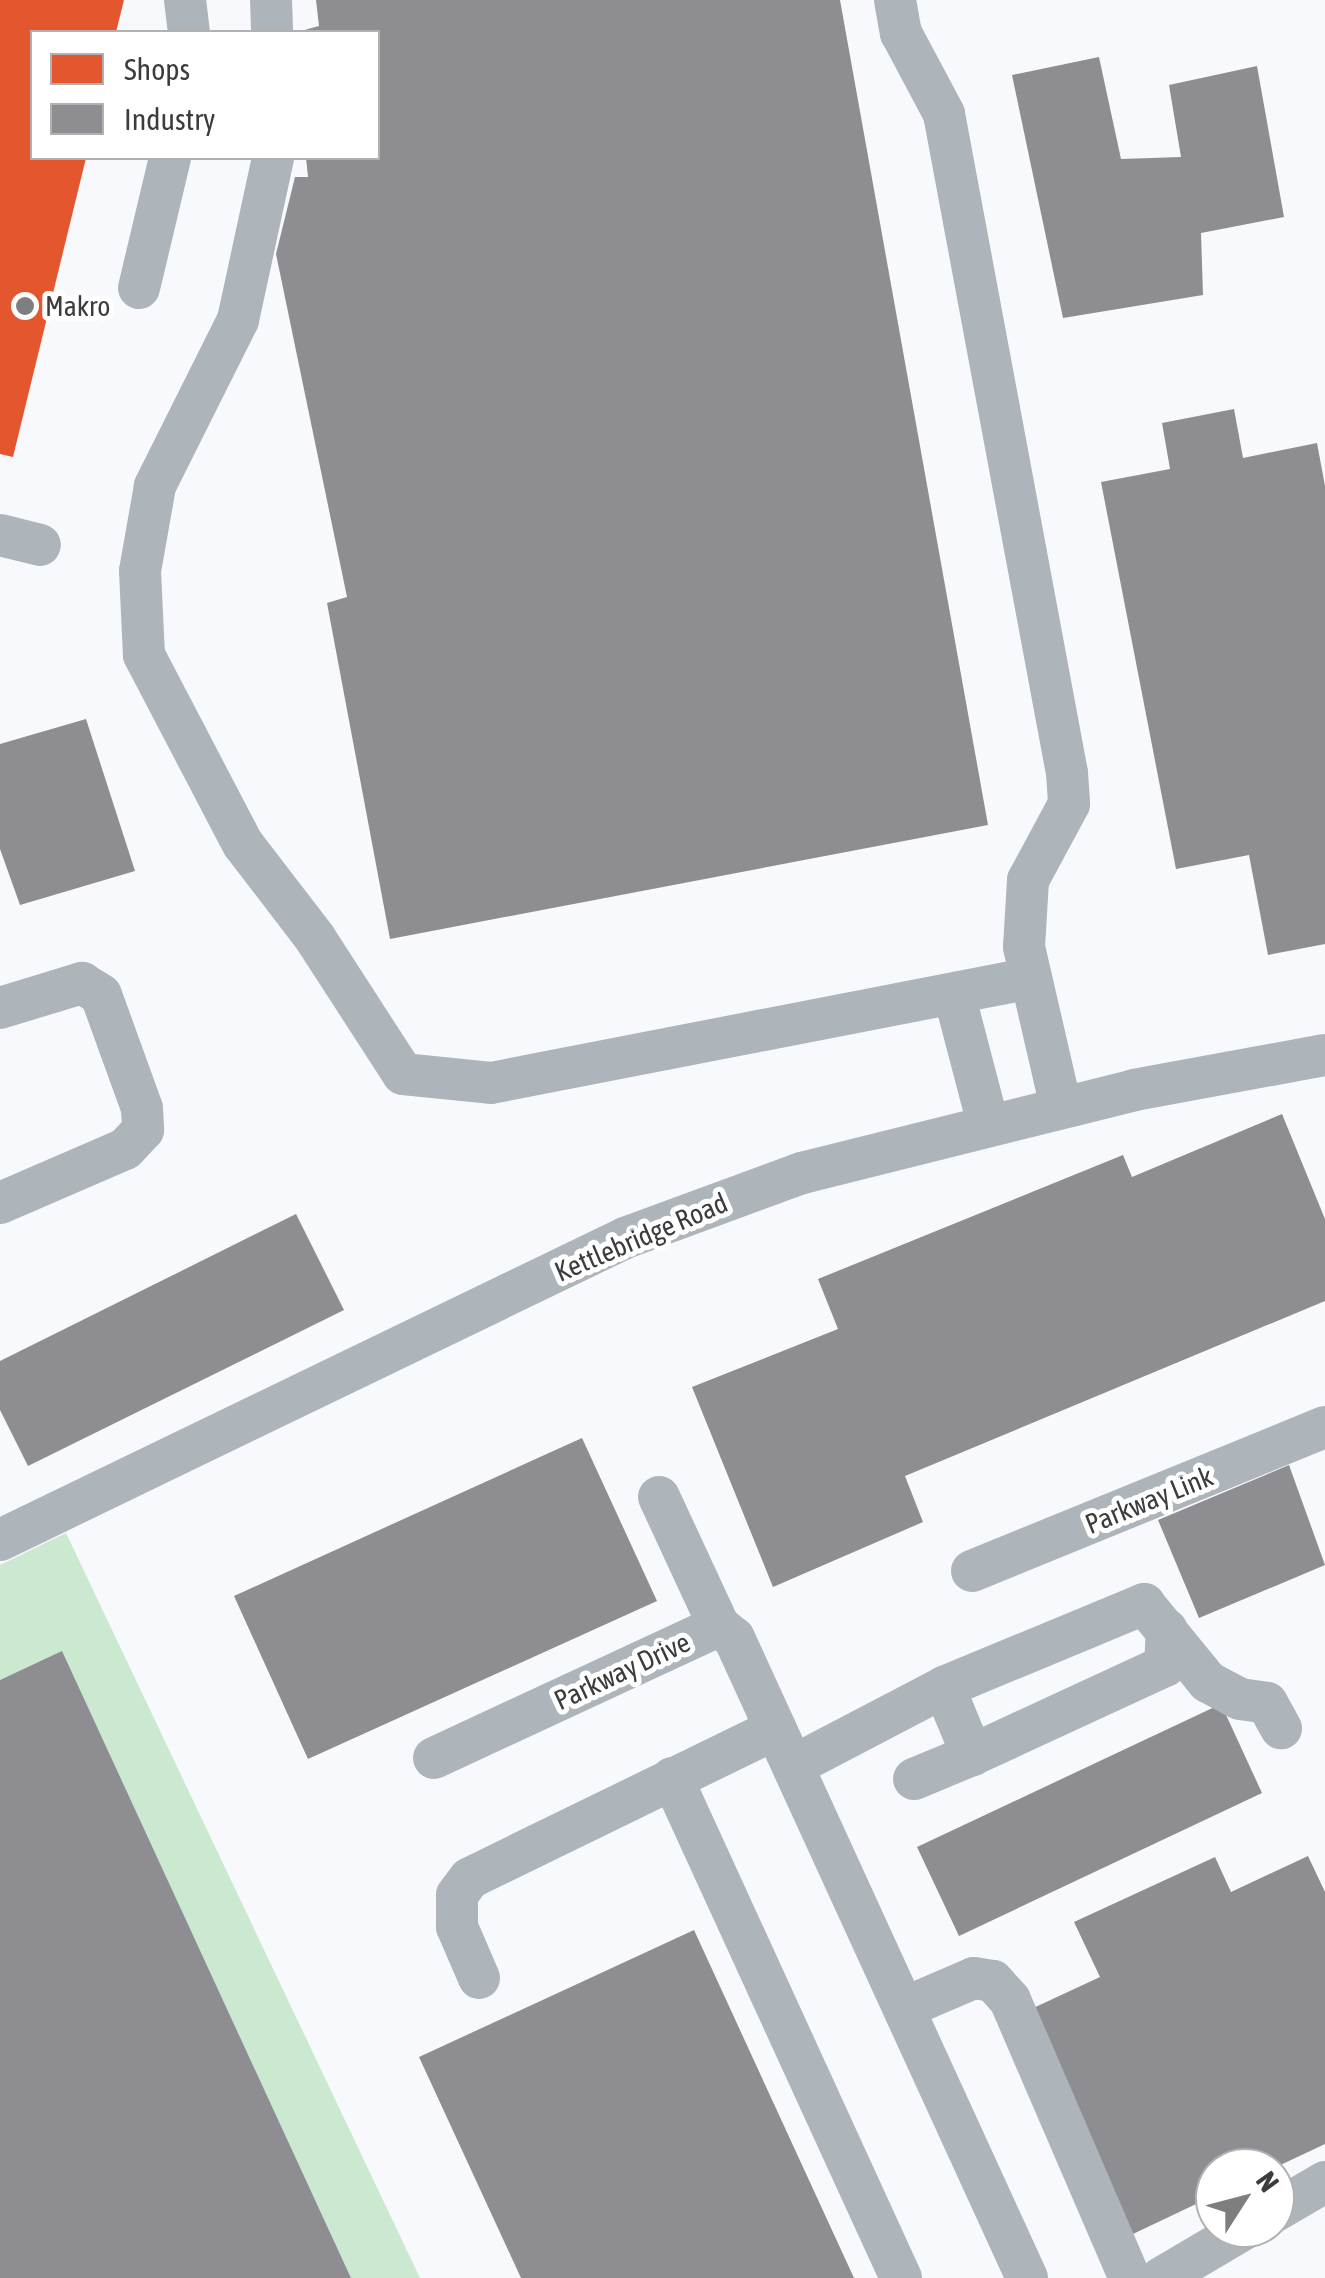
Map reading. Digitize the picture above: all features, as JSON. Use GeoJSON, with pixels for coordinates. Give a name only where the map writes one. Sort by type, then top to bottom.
{"type":"FeatureCollection","features":[{"type":"Feature","properties":{"kind":"street"},"geometry":{"type":"LineString","coordinates":[[185,0],[190,30]]}},
{"type":"Feature","properties":{"kind":"street"},"geometry":{"type":"LineString","coordinates":[[271,0],[272,30]]}},
{"type":"Feature","properties":{"kind":"street"},"geometry":{"type":"LineString","coordinates":[[896,0],[901,33],[944,114],[1067,773],[1069,804],[1028,880],[1024,947],[1061,1107]]}},
{"type":"Feature","properties":{"kind":"street"},"geometry":{"type":"LineString","coordinates":[[139,288],[170,160]]}},
{"type":"Feature","properties":{"kind":"street"},"geometry":{"type":"LineString","coordinates":[[273,160],[238,320],[154,486],[140,571],[144,655],[243,844],[315,938],[403,1074],[490,1083],[955,998],[1032,978]]}},
{"type":"Feature","properties":{"kind":"street"},"geometry":{"type":"LineString","coordinates":[[0,1008],[82,983],[101,995],[142,1108],[143,1130],[125,1148],[0,1203]]}},
{"type":"Feature","properties":{"kind":"street"},"geometry":{"type":"LineString","coordinates":[[955,998],[988,1124]]}},
{"type":"Feature","properties":{"kind":"street","name":"Kettlebridge Road"},"geometry":{"type":"LineString","coordinates":[[0,1540],[625,1238],[802,1173],[1061,1107],[1325,1055]]}},
{"type":"Feature","properties":{"kind":"street","name":"Parkway Link"},"geometry":{"type":"LineString","coordinates":[[972,1571],[1325,1427]]}},
{"type":"Feature","properties":{"kind":"street"},"geometry":{"type":"LineString","coordinates":[[659,1496],[718,1626]]}},
{"type":"Feature","properties":{"kind":"street"},"geometry":{"type":"LineString","coordinates":[[479,1978],[457,1926],[458,1895],[470,1878],[672,1778],[785,1748],[927,1696],[1127,1606],[1144,1604],[1208,1682],[1240,1699],[1267,1703],[1281,1728]]}},
{"type":"Feature","properties":{"kind":"street","name":"Parkway Drive"},"geometry":{"type":"LineString","coordinates":[[434,1758],[718,1626],[734,1638],[1027,2278]]}},
{"type":"Feature","properties":{"kind":"street"},"geometry":{"type":"LineString","coordinates":[[914,1779],[1165,1666],[1166,1630]]}},
{"type":"Feature","properties":{"kind":"street"},"geometry":{"type":"LineString","coordinates":[[927,1696],[972,1754]]}},
{"type":"Feature","properties":{"kind":"street"},"geometry":{"type":"LineString","coordinates":[[672,1778],[901,2278]]}},
{"type":"Feature","properties":{"kind":"street"},"geometry":{"type":"LineString","coordinates":[[904,2008],[974,1978],[993,1982],[1010,2000],[1130,2278]]}},
{"type":"Feature","properties":{"kind":"street"},"geometry":{"type":"LineString","coordinates":[[1295,2199],[1325,2182]]}},
{"type":"Feature","properties":{"kind":"street"},"geometry":{"type":"LineString","coordinates":[[1161,2278],[1212,2248]]}},
{"type":"Feature","properties":{"kind":"green space"},"geometry":{"type":"Polygon","coordinates":[[[66,1533],[420,2278],[351,2278],[62,1652],[0,1680],[0,1565],[66,1533]]]}},
{"type":"Feature","properties":{"kind":"building: Shops","name":"Makro"},"geometry":{"type":"Polygon","coordinates":[[[0,0],[124,0],[116,30],[30,30],[30,160],[86,160],[13,457],[0,454],[0,0]]]}},
{"type":"Feature","properties":{"kind":"building: Industry"},"geometry":{"type":"Polygon","coordinates":[[[316,0],[840,0],[988,825],[390,939],[327,603],[347,597],[276,254],[295,177],[308,177],[306,160],[380,160],[380,30],[304,30],[319,26],[316,0]]]}},
{"type":"Feature","properties":{"kind":"building: Industry"},"geometry":{"type":"Polygon","coordinates":[[[1099,57],[1121,159],[1181,157],[1169,85],[1257,66],[1284,217],[1201,233],[1203,295],[1063,318],[1012,75],[1099,57]]]}},
{"type":"Feature","properties":{"kind":"building: Industry"},"geometry":{"type":"Polygon","coordinates":[[[1234,409],[1243,458],[1317,443],[1325,486],[1325,944],[1268,955],[1249,855],[1176,869],[1101,482],[1170,469],[1162,423],[1234,409]]]}},
{"type":"Feature","properties":{"kind":"building: Industry"},"geometry":{"type":"Polygon","coordinates":[[[86,719],[135,871],[20,905],[0,849],[0,744],[86,719]]]}},
{"type":"Feature","properties":{"kind":"building: Industry"},"geometry":{"type":"Polygon","coordinates":[[[1282,1114],[1325,1219],[1325,1301],[905,1476],[923,1522],[773,1587],[692,1387],[838,1329],[818,1279],[1123,1155],[1132,1177],[1282,1114]]]}},
{"type":"Feature","properties":{"kind":"building: Industry"},"geometry":{"type":"Polygon","coordinates":[[[296,1214],[344,1310],[28,1466],[0,1410],[0,1361],[296,1214]]]}},
{"type":"Feature","properties":{"kind":"building: Industry"},"geometry":{"type":"Polygon","coordinates":[[[582,1438],[657,1601],[308,1759],[234,1596],[582,1438]]]}},
{"type":"Feature","properties":{"kind":"building: Industry"},"geometry":{"type":"Polygon","coordinates":[[[1289,1465],[1325,1565],[1199,1618],[1158,1520],[1289,1465]]]}},
{"type":"Feature","properties":{"kind":"building: Industry"},"geometry":{"type":"Polygon","coordinates":[[[62,1651],[351,2278],[0,2278],[0,1680],[62,1651]]]}},
{"type":"Feature","properties":{"kind":"building: Industry"},"geometry":{"type":"Polygon","coordinates":[[[1221,1704],[1262,1793],[959,1936],[917,1847],[1221,1704]]]}},
{"type":"Feature","properties":{"kind":"building: Industry"},"geometry":{"type":"Polygon","coordinates":[[[1308,1856],[1325,1892],[1325,2144],[1295,2158],[1295,2148],[1195,2148],[1195,2205],[1133,2234],[1029,2010],[1100,1977],[1074,1922],[1215,1857],[1231,1892],[1308,1856]]]}},
{"type":"Feature","properties":{"kind":"building: Industry"},"geometry":{"type":"Polygon","coordinates":[[[694,1930],[854,2278],[521,2278],[419,2057],[694,1930]]]}},
{"type":"Feature","properties":{"kind":"place","name":"Makro"},"geometry":{"type":"Point","coordinates":[25,306]}}]}
